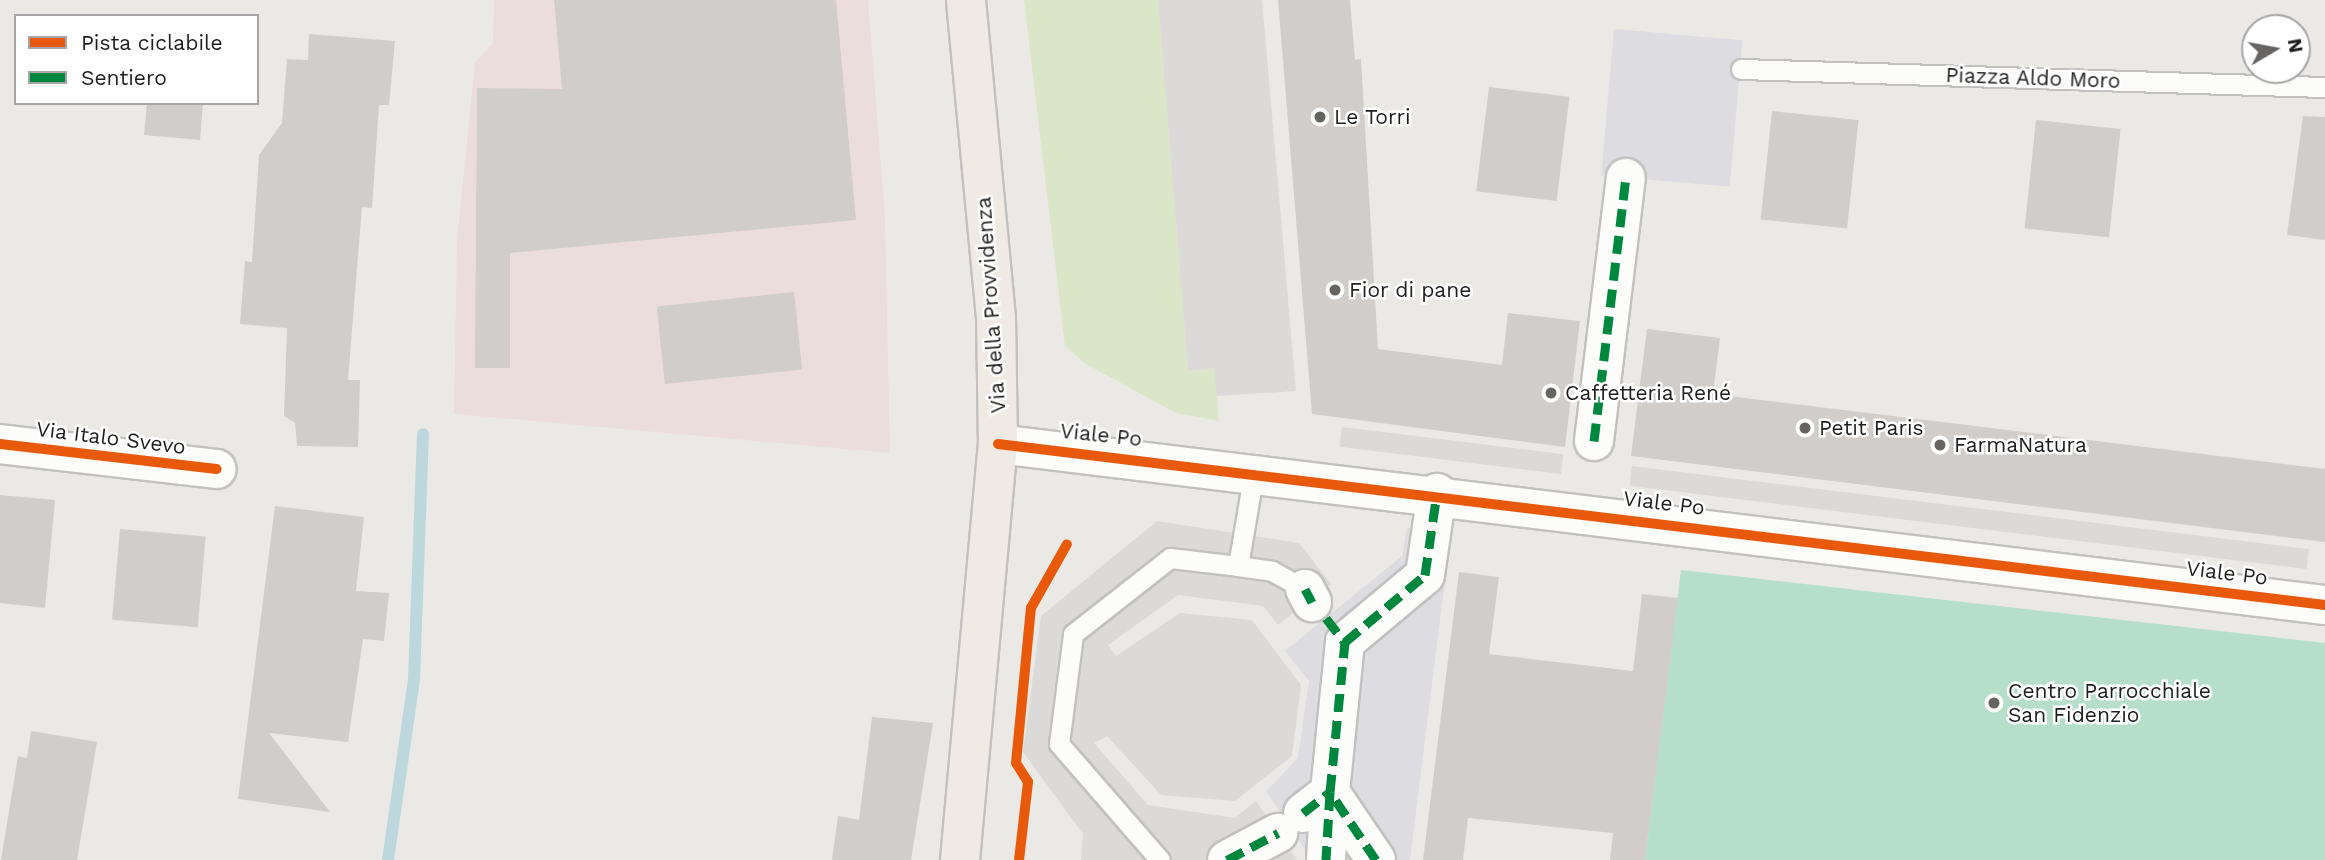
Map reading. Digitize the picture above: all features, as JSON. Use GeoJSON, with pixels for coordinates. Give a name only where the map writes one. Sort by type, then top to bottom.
{"type":"FeatureCollection","features":[{"type":"Feature","properties":{"kind":"main road","name":"Via della Provvidenza"},"geometry":{"type":"LineString","coordinates":[[960,860],[998,444],[996,318],[966,0]]}},
{"type":"Feature","properties":{"kind":"street"},"geometry":{"type":"LineString","coordinates":[[1594,441],[1626,178]]}},
{"type":"Feature","properties":{"kind":"street","name":"Via Italo Svevo"},"geometry":{"type":"LineString","coordinates":[[0,444],[217,470]]}},
{"type":"Feature","properties":{"kind":"street","name":"Viale Po"},"geometry":{"type":"LineString","coordinates":[[998,444],[1437,493],[2325,605]]}},
{"type":"Feature","properties":{"kind":"street"},"geometry":{"type":"LineString","coordinates":[[1326,860],[1304,813],[1322,613],[1425,575],[1437,493]]}},
{"type":"Feature","properties":{"kind":"street"},"geometry":{"type":"LineString","coordinates":[[1227,860],[1304,813]]}},
{"type":"Feature","properties":{"kind":"street"},"geometry":{"type":"LineString","coordinates":[[1304,813],[1376,860]]}},
{"type":"Feature","properties":{"kind":"lane","name":"Piazza Aldo Moro"},"geometry":{"type":"LineString","coordinates":[[1741,69],[2325,86]]}},
{"type":"Feature","properties":{"kind":"lane"},"geometry":{"type":"LineString","coordinates":[[1238,566],[1254,471]]}},
{"type":"Feature","properties":{"kind":"lane"},"geometry":{"type":"LineString","coordinates":[[1160,860],[1059,744],[1073,634],[1170,558],[1272,571],[1322,613]]}},
{"type":"Feature","properties":{"kind":"shaded area"},"geometry":{"type":"Polygon","coordinates":[[[494,0],[868,0],[885,217],[890,453],[454,414],[457,240],[475,62],[493,43],[494,0]]]}},
{"type":"Feature","properties":{"kind":"shaded area"},"geometry":{"type":"Polygon","coordinates":[[[1158,0],[1262,0],[1296,391],[1217,396],[1214,368],[1188,371],[1158,0]]]}},
{"type":"Feature","properties":{"kind":"shaded area"},"geometry":{"type":"Polygon","coordinates":[[[1614,29],[1743,40],[1730,187],[1601,175],[1614,29]]]}},
{"type":"Feature","properties":{"kind":"shaded area"},"geometry":{"type":"Polygon","coordinates":[[[1342,427],[1563,454],[1561,474],[1340,447],[1342,427]]]}},
{"type":"Feature","properties":{"kind":"shaded area"},"geometry":{"type":"Polygon","coordinates":[[[1632,466],[2309,549],[2306,569],[1630,486],[1632,466]]]}},
{"type":"Feature","properties":{"kind":"shaded area"},"geometry":{"type":"Polygon","coordinates":[[[1157,521],[1299,543],[1331,584],[1278,625],[1263,606],[1178,595],[1108,645],[1116,656],[1180,613],[1252,620],[1301,685],[1292,756],[1235,801],[1161,795],[1107,736],[1094,743],[1148,805],[1235,818],[1256,801],[1297,860],[1081,860],[1083,834],[1023,752],[1041,616],[1157,521]]]}},
{"type":"Feature","properties":{"kind":"shaded area"},"geometry":{"type":"Polygon","coordinates":[[[1407,528],[1451,532],[1410,860],[1312,860],[1266,791],[1298,758],[1309,681],[1285,651],[1402,556],[1407,528]]]}},
{"type":"Feature","properties":{"kind":"green space"},"geometry":{"type":"Polygon","coordinates":[[[1024,0],[1158,0],[1188,371],[1215,368],[1219,421],[1176,413],[1086,364],[1065,346],[1024,0]]]}},
{"type":"Feature","properties":{"kind":"green space","name":"Centro Parrocchiale San Fidenzio"},"geometry":{"type":"Polygon","coordinates":[[[1681,570],[2325,643],[2325,860],[1645,860],[1681,570]]]}},
{"type":"Feature","properties":{"kind":"building"},"geometry":{"type":"Polygon","coordinates":[[[554,0],[836,0],[856,220],[510,253],[510,368],[475,368],[477,88],[562,89],[554,0]]]}},
{"type":"Feature","properties":{"kind":"building"},"geometry":{"type":"Polygon","coordinates":[[[1278,0],[1350,0],[1355,60],[1361,59],[1378,349],[1502,365],[1508,313],[1580,321],[1565,447],[1312,414],[1278,0]]]}},
{"type":"Feature","properties":{"kind":"building"},"geometry":{"type":"Polygon","coordinates":[[[309,34],[395,41],[389,105],[379,105],[372,208],[362,207],[348,380],[360,380],[358,447],[297,446],[295,423],[284,416],[287,328],[240,324],[245,261],[252,262],[259,155],[282,123],[287,59],[308,60],[309,34]]]}},
{"type":"Feature","properties":{"kind":"building"},"geometry":{"type":"Polygon","coordinates":[[[1489,87],[1569,97],[1557,201],[1476,191],[1489,87]]]}},
{"type":"Feature","properties":{"kind":"building"},"geometry":{"type":"Polygon","coordinates":[[[147,105],[203,105],[200,140],[144,135],[147,105]]]}},
{"type":"Feature","properties":{"kind":"building"},"geometry":{"type":"Polygon","coordinates":[[[1772,111],[1859,120],[1847,228],[1761,219],[1772,111]]]}},
{"type":"Feature","properties":{"kind":"building"},"geometry":{"type":"Polygon","coordinates":[[[2303,116],[2325,117],[2325,240],[2287,235],[2303,116]]]}},
{"type":"Feature","properties":{"kind":"building"},"geometry":{"type":"Polygon","coordinates":[[[2036,120],[2121,129],[2109,237],[2025,228],[2036,120]]]}},
{"type":"Feature","properties":{"kind":"building"},"geometry":{"type":"Polygon","coordinates":[[[794,292],[802,370],[665,384],[657,306],[794,292]]]}},
{"type":"Feature","properties":{"kind":"building"},"geometry":{"type":"Polygon","coordinates":[[[1647,329],[1720,338],[1713,394],[2325,469],[2325,542],[1631,456],[1647,329]]]}},
{"type":"Feature","properties":{"kind":"building"},"geometry":{"type":"Polygon","coordinates":[[[0,495],[55,500],[45,608],[0,603],[0,495]]]}},
{"type":"Feature","properties":{"kind":"building"},"geometry":{"type":"Polygon","coordinates":[[[275,506],[364,517],[356,591],[389,593],[384,641],[363,639],[348,742],[269,733],[330,812],[238,799],[275,506]]]}},
{"type":"Feature","properties":{"kind":"building"},"geometry":{"type":"Polygon","coordinates":[[[120,529],[206,536],[198,627],[112,620],[120,529]]]}},
{"type":"Feature","properties":{"kind":"building"},"geometry":{"type":"Polygon","coordinates":[[[1459,572],[1499,577],[1489,654],[1633,671],[1642,594],[1678,598],[1645,860],[1610,860],[1613,833],[1468,818],[1463,860],[1423,860],[1459,572]]]}},
{"type":"Feature","properties":{"kind":"building"},"geometry":{"type":"Polygon","coordinates":[[[872,717],[933,723],[911,860],[832,860],[838,816],[859,820],[872,717]]]}},
{"type":"Feature","properties":{"kind":"building"},"geometry":{"type":"Polygon","coordinates":[[[31,731],[97,742],[77,860],[1,860],[18,756],[27,758],[31,731]]]}},
{"type":"Feature","properties":{"kind":"waterway"},"geometry":{"type":"LineString","coordinates":[[388,860],[414,679],[423,434]]}},
{"type":"Feature","properties":{"kind":"marked path"},"geometry":{"type":"LineString","coordinates":[[1594,441],[1626,178]]}},
{"type":"Feature","properties":{"kind":"marked path"},"geometry":{"type":"LineString","coordinates":[[1376,860],[1330,792],[1345,642],[1425,575],[1437,493]]}},
{"type":"Feature","properties":{"kind":"marked path"},"geometry":{"type":"LineString","coordinates":[[1305,589],[1312,602]]}},
{"type":"Feature","properties":{"kind":"marked path"},"geometry":{"type":"LineString","coordinates":[[1326,618],[1345,642]]}},
{"type":"Feature","properties":{"kind":"marked path"},"geometry":{"type":"LineString","coordinates":[[1303,813],[1330,792],[1326,860]]}},
{"type":"Feature","properties":{"kind":"marked path"},"geometry":{"type":"LineString","coordinates":[[1227,860],[1278,833]]}},
{"type":"Feature","properties":{"kind":"cycle path"},"geometry":{"type":"LineString","coordinates":[[0,444],[217,469]]}},
{"type":"Feature","properties":{"kind":"cycle path"},"geometry":{"type":"LineString","coordinates":[[998,444],[2325,605]]}},
{"type":"Feature","properties":{"kind":"cycle path"},"geometry":{"type":"LineString","coordinates":[[1019,860],[1028,782],[1016,763],[1031,608],[1067,544]]}},
{"type":"Feature","properties":{"kind":"place","name":"Le Torri"},"geometry":{"type":"Point","coordinates":[1320,117]}},
{"type":"Feature","properties":{"kind":"place","name":"Fior di pane"},"geometry":{"type":"Point","coordinates":[1335,290]}},
{"type":"Feature","properties":{"kind":"place","name":"Caffetteria René"},"geometry":{"type":"Point","coordinates":[1551,393]}},
{"type":"Feature","properties":{"kind":"place","name":"Petit Paris"},"geometry":{"type":"Point","coordinates":[1805,428]}},
{"type":"Feature","properties":{"kind":"place","name":"FarmaNatura"},"geometry":{"type":"Point","coordinates":[1940,445]}},
{"type":"Feature","properties":{"kind":"place","name":"Centro Parrocchiale San Fidenzio"},"geometry":{"type":"Point","coordinates":[1994,703]}}]}
